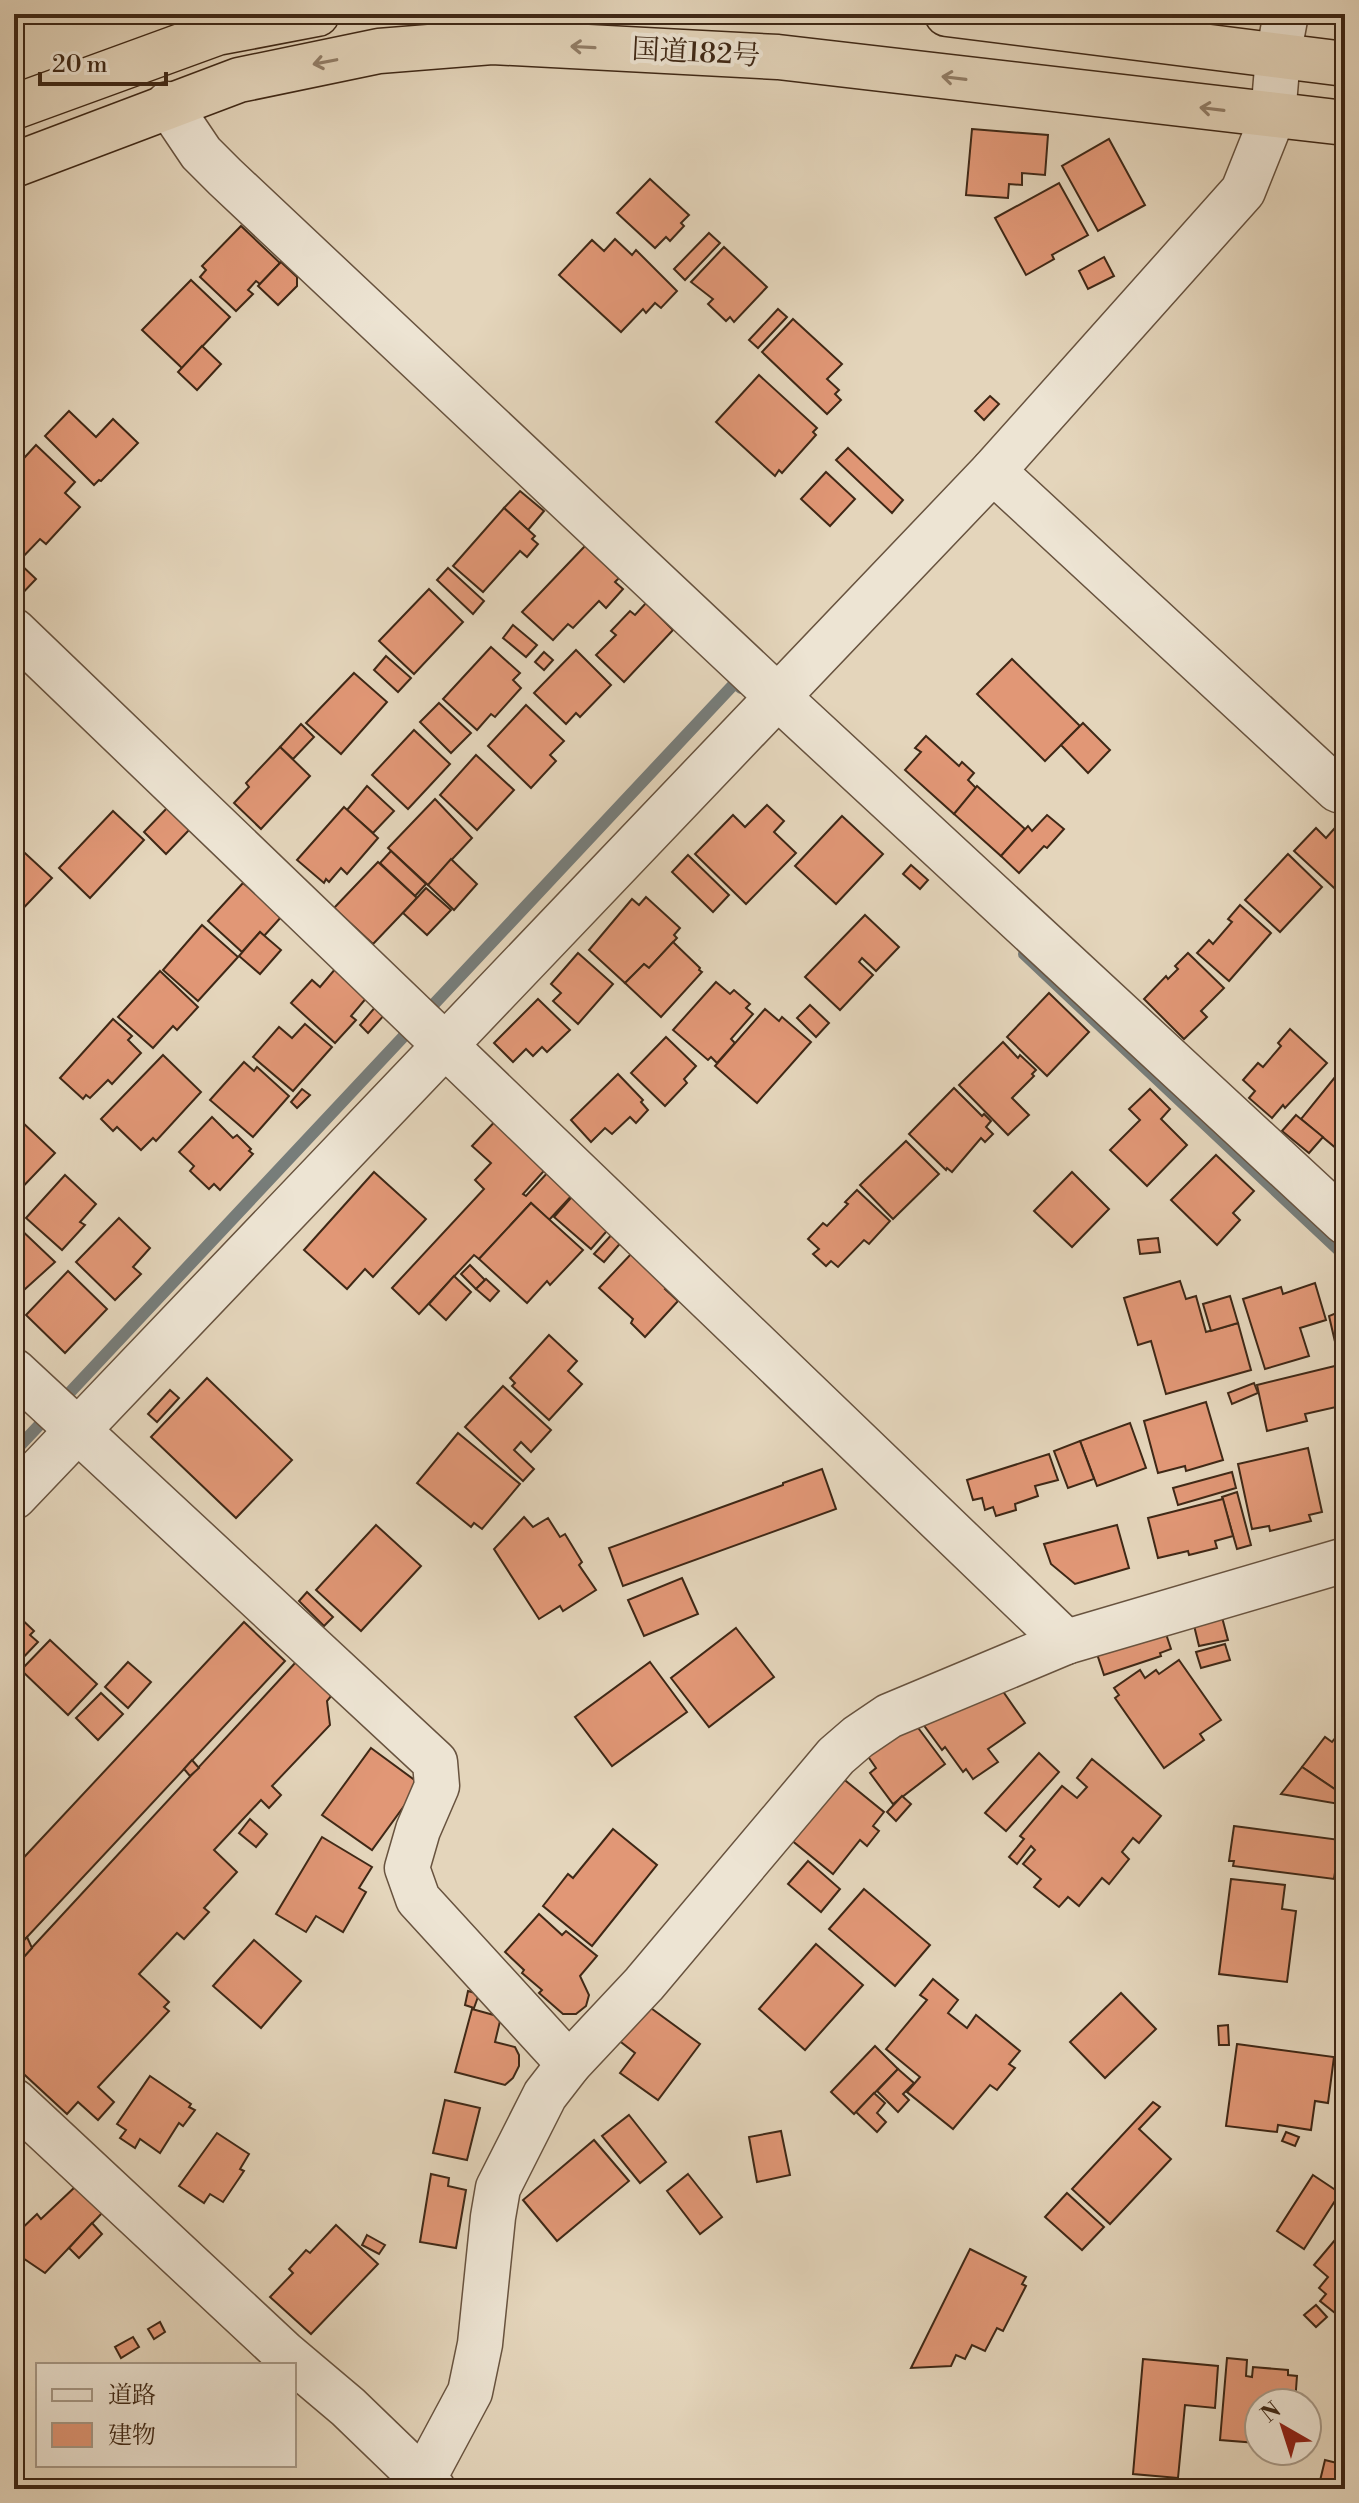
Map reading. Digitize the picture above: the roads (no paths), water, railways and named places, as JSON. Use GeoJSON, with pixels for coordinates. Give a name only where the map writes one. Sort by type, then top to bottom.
{"type":"FeatureCollection","features":[{"type":"Feature","properties":{"kind":"highway"},"geometry":{"type":"LineString","coordinates":[[14,107],[217,33],[317,14]]}},
{"type":"Feature","properties":{"kind":"highway"},"geometry":{"type":"LineString","coordinates":[[947,14],[1345,64]]}},
{"type":"Feature","properties":{"kind":"highway","name":"国道182号"},"geometry":{"type":"LineString","coordinates":[[14,165],[168,104],[239,80],[364,54],[492,42],[778,57],[1345,123]]}},
{"type":"Feature","properties":{"kind":"street"},"geometry":{"type":"LineString","coordinates":[[14,1497],[62,1413],[427,1026],[778,697],[993,471],[1243,191],[1273,116],[1278,56],[1286,14]]}},
{"type":"Feature","properties":{"kind":"street"},"geometry":{"type":"LineString","coordinates":[[168,104],[201,153],[225,177],[778,697],[1345,1222]]}},
{"type":"Feature","properties":{"kind":"street"},"geometry":{"type":"LineString","coordinates":[[993,471],[1338,790],[1345,792]]}},
{"type":"Feature","properties":{"kind":"street"},"geometry":{"type":"LineString","coordinates":[[14,631],[1066,1642]]}},
{"type":"Feature","properties":{"kind":"street"},"geometry":{"type":"LineString","coordinates":[[14,1371],[435,1762],[437,1786],[418,1830],[407,1868],[418,1899],[569,2064]]}},
{"type":"Feature","properties":{"kind":"street"},"geometry":{"type":"LineString","coordinates":[[296,2363],[348,2407],[425,2486],[470,2392],[480,2344],[498,2188],[545,2095],[569,2064],[644,1984],[836,1756],[889,1716],[1066,1642],[1345,1560]]}},
{"type":"Feature","properties":{"kind":"street"},"geometry":{"type":"LineString","coordinates":[[14,2101],[296,2363]]}},
{"type":"Feature","properties":{"kind":"waterway"},"geometry":{"type":"LineString","coordinates":[[14,1452],[735,683],[741,688]]}},
{"type":"Feature","properties":{"kind":"waterway"},"geometry":{"type":"LineString","coordinates":[[1024,954],[1345,1256]]}}]}
